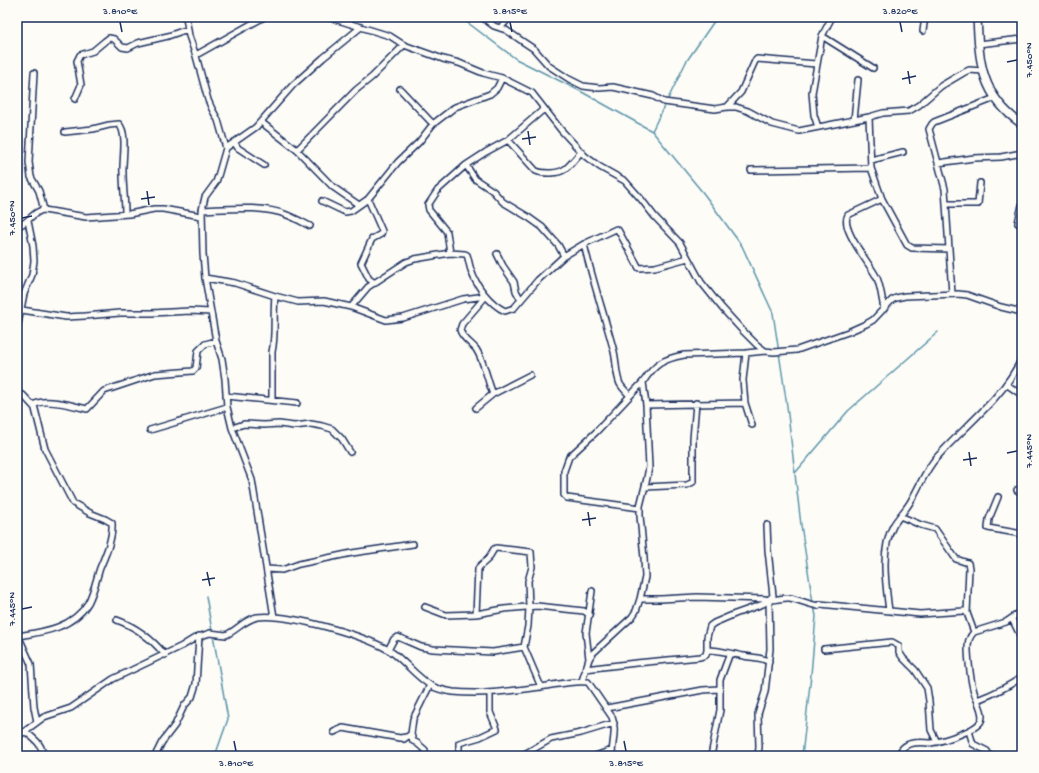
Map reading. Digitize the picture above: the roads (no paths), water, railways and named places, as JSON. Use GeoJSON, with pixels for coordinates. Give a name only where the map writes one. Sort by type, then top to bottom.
{"type":"FeatureCollection","features":[{"type":"Feature","properties":{"kind":"main road"},"geometry":{"type":"LineString","coordinates":[[977,17],[978,44],[984,75],[995,98],[1004,109],[1022,124]]}},
{"type":"Feature","properties":{"kind":"street"},"geometry":{"type":"LineString","coordinates":[[186,17],[208,100],[218,120],[226,148],[216,182],[206,197],[202,213],[205,278],[216,341],[224,373],[227,406],[232,428],[252,480],[274,617]]}},
{"type":"Feature","properties":{"kind":"street"},"geometry":{"type":"LineString","coordinates":[[196,55],[264,17]]}},
{"type":"Feature","properties":{"kind":"street"},"geometry":{"type":"LineString","coordinates":[[328,17],[390,36],[404,45],[459,63],[483,73],[502,78],[532,93],[580,152],[600,167],[625,181],[655,217],[675,237],[701,282],[722,308],[757,345],[765,351]]}},
{"type":"Feature","properties":{"kind":"street"},"geometry":{"type":"LineString","coordinates":[[482,17],[494,26],[509,32],[529,45],[549,66],[583,86],[599,88],[613,87],[653,96],[664,102],[715,108],[727,106],[736,107],[748,110],[772,124],[799,131],[883,113],[902,112],[913,109],[928,99],[941,86],[969,70],[984,75]]}},
{"type":"Feature","properties":{"kind":"street"},"geometry":{"type":"LineString","coordinates":[[500,28],[510,17]]}},
{"type":"Feature","properties":{"kind":"street"},"geometry":{"type":"LineString","coordinates":[[818,127],[814,115],[811,96],[822,36],[832,17]]}},
{"type":"Feature","properties":{"kind":"street"},"geometry":{"type":"LineString","coordinates":[[922,31],[925,17]]}},
{"type":"Feature","properties":{"kind":"street"},"geometry":{"type":"LineString","coordinates":[[226,148],[256,127],[293,86],[323,58],[361,27]]}},
{"type":"Feature","properties":{"kind":"street"},"geometry":{"type":"LineString","coordinates":[[75,99],[80,85],[77,61],[80,55],[94,51],[109,38],[114,39],[122,47],[128,48],[138,43],[168,36],[188,29]]}},
{"type":"Feature","properties":{"kind":"street"},"geometry":{"type":"LineString","coordinates":[[822,36],[873,68]]}},
{"type":"Feature","properties":{"kind":"street"},"geometry":{"type":"LineString","coordinates":[[978,44],[1022,39]]}},
{"type":"Feature","properties":{"kind":"street"},"geometry":{"type":"LineString","coordinates":[[297,150],[350,96],[372,77],[404,45]]}},
{"type":"Feature","properties":{"kind":"street"},"geometry":{"type":"LineString","coordinates":[[727,106],[741,92],[755,61],[758,59],[816,64]]}},
{"type":"Feature","properties":{"kind":"street"},"geometry":{"type":"LineString","coordinates":[[34,73],[29,162],[31,177],[39,191],[44,210]]}},
{"type":"Feature","properties":{"kind":"street"},"geometry":{"type":"LineString","coordinates":[[322,201],[345,212],[368,199],[398,162],[419,142],[433,124],[455,108],[490,94],[497,88],[502,78]]}},
{"type":"Feature","properties":{"kind":"street"},"geometry":{"type":"LineString","coordinates":[[854,120],[858,80]]}},
{"type":"Feature","properties":{"kind":"street"},"geometry":{"type":"LineString","coordinates":[[400,89],[433,124]]}},
{"type":"Feature","properties":{"kind":"street"},"geometry":{"type":"LineString","coordinates":[[952,294],[945,190],[929,129],[932,124],[995,98]]}},
{"type":"Feature","properties":{"kind":"street"},"geometry":{"type":"LineString","coordinates":[[450,252],[447,232],[428,210],[428,205],[438,190],[466,165],[508,140],[544,109]]}},
{"type":"Feature","properties":{"kind":"street"},"geometry":{"type":"LineString","coordinates":[[869,117],[871,168],[882,199],[909,247],[949,249]]}},
{"type":"Feature","properties":{"kind":"street"},"geometry":{"type":"LineString","coordinates":[[261,122],[297,150],[333,187],[359,205]]}},
{"type":"Feature","properties":{"kind":"street"},"geometry":{"type":"LineString","coordinates":[[65,132],[119,124],[121,127],[124,144],[122,171],[125,214]]}},
{"type":"Feature","properties":{"kind":"street"},"geometry":{"type":"LineString","coordinates":[[508,140],[536,171],[540,173],[566,169],[580,152]]}},
{"type":"Feature","properties":{"kind":"street"},"geometry":{"type":"LineString","coordinates":[[234,142],[238,148],[264,165]]}},
{"type":"Feature","properties":{"kind":"street"},"geometry":{"type":"LineString","coordinates":[[871,160],[903,152]]}},
{"type":"Feature","properties":{"kind":"street"},"geometry":{"type":"LineString","coordinates":[[938,163],[1001,156],[1022,152]]}},
{"type":"Feature","properties":{"kind":"street"},"geometry":{"type":"LineString","coordinates":[[466,165],[475,179],[493,191],[503,202],[542,227],[558,245],[564,256]]}},
{"type":"Feature","properties":{"kind":"street"},"geometry":{"type":"LineString","coordinates":[[751,170],[871,168]]}},
{"type":"Feature","properties":{"kind":"street"},"geometry":{"type":"LineString","coordinates":[[946,204],[976,205],[978,202],[980,184]]}},
{"type":"Feature","properties":{"kind":"street"},"geometry":{"type":"LineString","coordinates":[[368,199],[382,231],[381,234],[372,239],[361,263],[369,279],[375,283]]}},
{"type":"Feature","properties":{"kind":"street"},"geometry":{"type":"LineString","coordinates":[[882,199],[848,214],[846,221],[849,232],[877,279],[884,309]]}},
{"type":"Feature","properties":{"kind":"street"},"geometry":{"type":"LineString","coordinates":[[1018,223],[1022,205]]}},
{"type":"Feature","properties":{"kind":"street"},"geometry":{"type":"LineString","coordinates":[[17,226],[28,221],[38,211],[44,210],[86,217],[125,214],[148,209],[202,213],[254,209],[287,214],[310,226]]}},
{"type":"Feature","properties":{"kind":"street"},"geometry":{"type":"LineString","coordinates":[[17,329],[24,294],[32,275],[34,261],[33,241],[28,221]]}},
{"type":"Feature","properties":{"kind":"street"},"geometry":{"type":"LineString","coordinates":[[351,307],[364,290],[406,262],[450,252],[467,255],[470,270],[476,282],[486,296],[500,309],[505,311],[514,308],[538,280],[564,256],[584,244],[616,229],[618,230],[639,268],[655,267],[688,258]]}},
{"type":"Feature","properties":{"kind":"street"},"geometry":{"type":"LineString","coordinates":[[584,244],[589,268],[595,282],[614,349],[616,372],[621,386],[630,396]]}},
{"type":"Feature","properties":{"kind":"street"},"geometry":{"type":"LineString","coordinates":[[497,254],[514,282],[516,291],[521,300]]}},
{"type":"Feature","properties":{"kind":"street"},"geometry":{"type":"LineString","coordinates":[[205,278],[220,279],[298,302],[324,301],[351,307],[386,320],[392,320],[463,299],[486,296]]}},
{"type":"Feature","properties":{"kind":"street"},"geometry":{"type":"LineString","coordinates":[[640,508],[567,498],[564,495],[564,471],[569,457],[596,432],[643,382],[656,365],[675,357],[691,354],[746,353],[765,351],[776,352],[797,350],[814,345],[866,324],[896,298],[952,294],[967,295],[1001,307],[1022,312]]}},
{"type":"Feature","properties":{"kind":"street"},"geometry":{"type":"LineString","coordinates":[[272,400],[272,352],[274,345],[275,296]]}},
{"type":"Feature","properties":{"kind":"street"},"geometry":{"type":"LineString","coordinates":[[486,296],[462,324],[460,330],[462,335],[476,350],[481,359],[489,384],[494,394]]}},
{"type":"Feature","properties":{"kind":"street"},"geometry":{"type":"LineString","coordinates":[[22,310],[66,316],[190,311],[211,312]]}},
{"type":"Feature","properties":{"kind":"street"},"geometry":{"type":"LineString","coordinates":[[34,407],[36,403],[46,401],[87,409],[104,391],[155,374],[193,371],[196,368],[198,351],[205,344],[216,341]]}},
{"type":"Feature","properties":{"kind":"street"},"geometry":{"type":"LineString","coordinates":[[746,353],[743,380],[745,403],[752,425]]}},
{"type":"Feature","properties":{"kind":"street"},"geometry":{"type":"LineString","coordinates":[[889,611],[885,569],[886,551],[893,527],[913,498],[917,488],[935,458],[971,424],[1006,384],[1015,372],[1022,358]]}},
{"type":"Feature","properties":{"kind":"street"},"geometry":{"type":"LineString","coordinates":[[476,408],[494,394],[530,376]]}},
{"type":"Feature","properties":{"kind":"street"},"geometry":{"type":"LineString","coordinates":[[582,681],[585,669],[592,654],[632,617],[636,611],[645,577],[640,508],[649,467],[646,405],[643,382]]}},
{"type":"Feature","properties":{"kind":"street"},"geometry":{"type":"LineString","coordinates":[[1006,384],[1022,395]]}},
{"type":"Feature","properties":{"kind":"street"},"geometry":{"type":"LineString","coordinates":[[17,393],[24,395],[34,407],[45,449],[73,503],[90,513],[106,518],[112,524],[108,549],[93,591],[82,612],[74,619],[53,629],[18,635],[31,664],[34,707],[37,722]]}},
{"type":"Feature","properties":{"kind":"street"},"geometry":{"type":"LineString","coordinates":[[226,396],[297,403]]}},
{"type":"Feature","properties":{"kind":"street"},"geometry":{"type":"LineString","coordinates":[[646,405],[745,403]]}},
{"type":"Feature","properties":{"kind":"street"},"geometry":{"type":"LineString","coordinates":[[645,487],[687,485],[693,482],[693,439],[696,404]]}},
{"type":"Feature","properties":{"kind":"street"},"geometry":{"type":"LineString","coordinates":[[150,430],[227,406]]}},
{"type":"Feature","properties":{"kind":"street"},"geometry":{"type":"LineString","coordinates":[[232,428],[244,424],[279,424],[294,426],[311,424],[322,426],[332,429],[350,452]]}},
{"type":"Feature","properties":{"kind":"street"},"geometry":{"type":"LineString","coordinates":[[1022,436],[1020,443],[1022,447]]}},
{"type":"Feature","properties":{"kind":"street"},"geometry":{"type":"LineString","coordinates":[[998,497],[989,520],[988,528],[1022,534]]}},
{"type":"Feature","properties":{"kind":"street"},"geometry":{"type":"LineString","coordinates":[[900,516],[935,529],[956,559],[968,564],[967,613],[974,632]]}},
{"type":"Feature","properties":{"kind":"street"},"geometry":{"type":"LineString","coordinates":[[585,669],[700,657],[706,655],[706,637],[710,626],[735,614],[763,604],[774,596],[768,550],[767,525]]}},
{"type":"Feature","properties":{"kind":"street"},"geometry":{"type":"LineString","coordinates":[[267,569],[282,570],[299,564],[352,553],[413,544]]}},
{"type":"Feature","properties":{"kind":"street"},"geometry":{"type":"LineString","coordinates":[[476,614],[478,569],[496,548],[531,552],[532,567],[528,581],[528,626],[524,647],[541,687]]}},
{"type":"Feature","properties":{"kind":"street"},"geometry":{"type":"LineString","coordinates":[[589,659],[586,633],[590,615],[592,591]]}},
{"type":"Feature","properties":{"kind":"street"},"geometry":{"type":"LineString","coordinates":[[640,599],[697,597],[769,600],[789,598],[818,606],[820,604],[920,614],[964,611],[967,613]]}},
{"type":"Feature","properties":{"kind":"street"},"geometry":{"type":"LineString","coordinates":[[758,756],[758,714],[765,692],[770,649],[769,600]]}},
{"type":"Feature","properties":{"kind":"street"},"geometry":{"type":"LineString","coordinates":[[425,607],[446,615],[476,614],[537,606],[584,611],[590,615]]}},
{"type":"Feature","properties":{"kind":"street"},"geometry":{"type":"LineString","coordinates":[[897,756],[908,744],[937,742],[951,738],[969,731],[980,723],[982,714],[974,691],[968,653],[968,641],[974,632],[1006,622],[1022,611]]}},
{"type":"Feature","properties":{"kind":"street"},"geometry":{"type":"LineString","coordinates":[[17,737],[44,718],[71,708],[85,700],[109,681],[199,636],[213,633],[226,635],[249,620],[258,617],[274,617],[336,629],[376,644],[388,650],[430,685],[452,692],[490,693],[582,681],[588,682],[607,708],[614,723],[615,736],[612,753],[595,756]]}},
{"type":"Feature","properties":{"kind":"street"},"geometry":{"type":"LineString","coordinates":[[1012,619],[1022,639]]}},
{"type":"Feature","properties":{"kind":"street"},"geometry":{"type":"LineString","coordinates":[[116,620],[148,637],[165,654]]}},
{"type":"Feature","properties":{"kind":"street"},"geometry":{"type":"LineString","coordinates":[[156,756],[162,742],[175,725],[184,706],[192,697],[196,684],[199,636]]}},
{"type":"Feature","properties":{"kind":"street"},"geometry":{"type":"LineString","coordinates":[[388,650],[394,638],[398,637],[421,647],[432,649],[493,652],[524,647]]}},
{"type":"Feature","properties":{"kind":"street"},"geometry":{"type":"LineString","coordinates":[[824,649],[892,642],[899,646],[899,652],[915,670],[926,688],[929,701],[931,730],[937,742]]}},
{"type":"Feature","properties":{"kind":"street"},"geometry":{"type":"LineString","coordinates":[[707,650],[715,650],[765,659],[769,662]]}},
{"type":"Feature","properties":{"kind":"street"},"geometry":{"type":"LineString","coordinates":[[711,756],[720,710],[720,680],[730,653]]}},
{"type":"Feature","properties":{"kind":"street"},"geometry":{"type":"LineString","coordinates":[[977,700],[1013,684],[1022,677]]}},
{"type":"Feature","properties":{"kind":"street"},"geometry":{"type":"LineString","coordinates":[[425,756],[425,750],[413,741],[411,734],[413,720],[430,685]]}},
{"type":"Feature","properties":{"kind":"street"},"geometry":{"type":"LineString","coordinates":[[607,708],[703,690],[719,689]]}},
{"type":"Feature","properties":{"kind":"street"},"geometry":{"type":"LineString","coordinates":[[459,752],[459,743],[480,737],[497,729],[490,712],[490,693]]}},
{"type":"Feature","properties":{"kind":"street"},"geometry":{"type":"LineString","coordinates":[[521,756],[551,740],[581,734],[614,723]]}},
{"type":"Feature","properties":{"kind":"street"},"geometry":{"type":"LineString","coordinates":[[334,732],[343,728],[400,738],[406,737],[404,739],[411,734]]}},
{"type":"Feature","properties":{"kind":"street"},"geometry":{"type":"LineString","coordinates":[[25,731],[38,743],[43,752],[42,756]]}},
{"type":"Feature","properties":{"kind":"street"},"geometry":{"type":"LineString","coordinates":[[969,731],[973,744],[987,752],[989,756]]}},
{"type":"Feature","properties":{"kind":"waterway"},"geometry":{"type":"LineString","coordinates":[[460,17],[516,59],[580,91],[652,131],[704,194],[742,246],[773,313],[787,406],[801,525],[813,603]]}},
{"type":"Feature","properties":{"kind":"waterway"},"geometry":{"type":"LineString","coordinates":[[667,101],[686,62],[717,17]]}},
{"type":"Feature","properties":{"kind":"waterway"},"geometry":{"type":"LineString","coordinates":[[652,131],[665,104]]}},
{"type":"Feature","properties":{"kind":"waterway"},"geometry":{"type":"LineString","coordinates":[[796,472],[848,411],[938,332]]}},
{"type":"Feature","properties":{"kind":"waterway"},"geometry":{"type":"LineString","coordinates":[[206,596],[212,631]]}},
{"type":"Feature","properties":{"kind":"waterway"},"geometry":{"type":"LineString","coordinates":[[802,756],[816,616],[814,606]]}},
{"type":"Feature","properties":{"kind":"waterway"},"geometry":{"type":"LineString","coordinates":[[213,635],[228,719],[215,756]]}}]}
